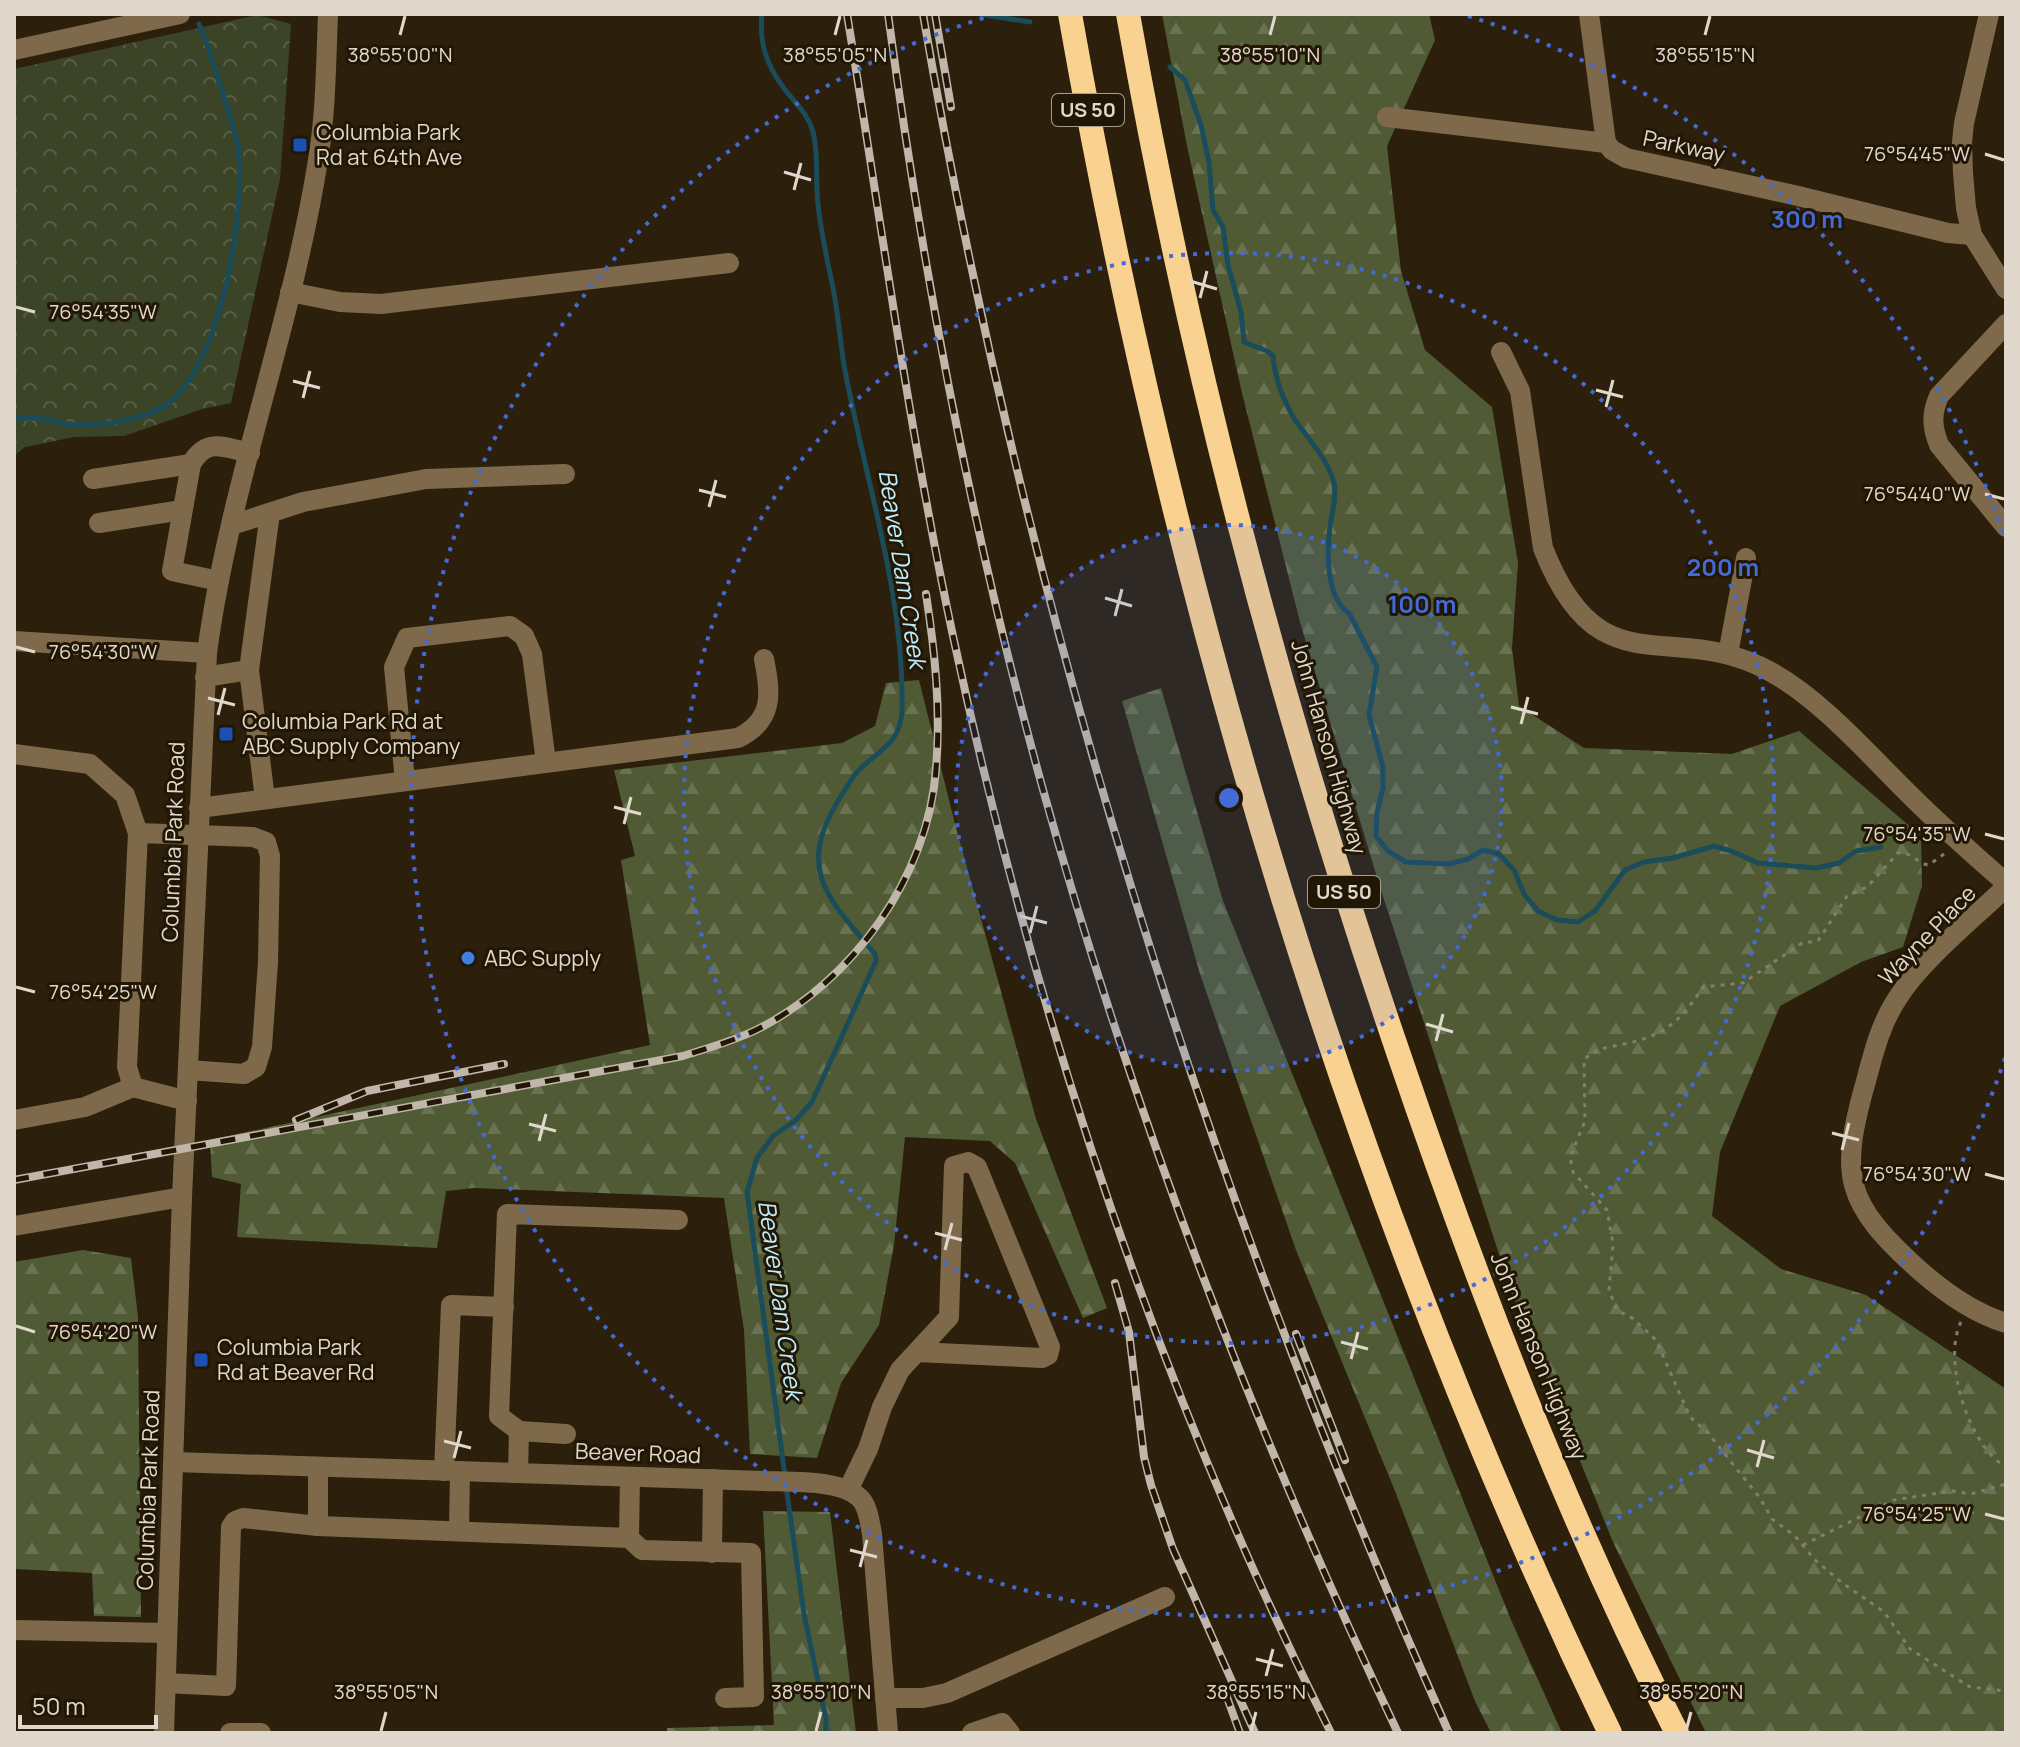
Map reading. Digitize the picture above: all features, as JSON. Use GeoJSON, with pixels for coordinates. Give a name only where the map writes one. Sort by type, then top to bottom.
{"type":"FeatureCollection","features":[{"type":"Feature","properties":{"kind":"highway"},"geometry":{"type":"LineString","coordinates":[[1056,14],[1067,80],[1106,205]]}},
{"type":"Feature","properties":{"kind":"highway","name":"US 50"},"geometry":{"type":"LineString","coordinates":[[1070,14],[1106,205],[1163,461],[1248,778],[1317,998],[1390,1211],[1461,1396],[1546,1596],[1610,1733]]}},
{"type":"Feature","properties":{"kind":"highway","name":"John Hanson Highway"},"geometry":{"type":"LineString","coordinates":[[1128,14],[1157,170],[1211,411],[1279,672],[1338,873],[1428,1140],[1505,1343],[1578,1522],[1677,1733]]}},
{"type":"Feature","properties":{"kind":"street"},"geometry":{"type":"LineString","coordinates":[[14,50],[180,14]]}},
{"type":"Feature","properties":{"kind":"street","name":"Columbia Park Road"},"geometry":{"type":"LineString","coordinates":[[164,1733],[182,1197],[207,653],[219,581],[290,292],[318,159],[328,14]]}},
{"type":"Feature","properties":{"kind":"street"},"geometry":{"type":"LineString","coordinates":[[1589,14],[1606,143]]}},
{"type":"Feature","properties":{"kind":"street"},"geometry":{"type":"LineString","coordinates":[[1989,14],[1969,96],[1962,142],[1966,208],[1972,235],[2006,289]]}},
{"type":"Feature","properties":{"kind":"street","name":"Parkway"},"geometry":{"type":"LineString","coordinates":[[1387,117],[1606,143],[1626,158],[1948,233],[1972,235]]}},
{"type":"Feature","properties":{"kind":"street"},"geometry":{"type":"LineString","coordinates":[[290,292],[340,302],[381,304],[729,263]]}},
{"type":"Feature","properties":{"kind":"street"},"geometry":{"type":"LineString","coordinates":[[2006,324],[1939,396],[1933,410],[1933,430],[1939,445],[2006,527]]}},
{"type":"Feature","properties":{"kind":"street"},"geometry":{"type":"LineString","coordinates":[[1501,352],[1520,391],[1543,548],[1567,597],[1595,627],[1636,645],[1728,654],[1769,670],[1803,693],[2006,885]]}},
{"type":"Feature","properties":{"kind":"street"},"geometry":{"type":"LineString","coordinates":[[219,581],[172,571],[191,464],[198,452],[212,445],[250,453]]}},
{"type":"Feature","properties":{"kind":"street"},"geometry":{"type":"LineString","coordinates":[[93,479],[191,464]]}},
{"type":"Feature","properties":{"kind":"street"},"geometry":{"type":"LineString","coordinates":[[232,525],[303,502],[426,479],[565,474]]}},
{"type":"Feature","properties":{"kind":"street"},"geometry":{"type":"LineString","coordinates":[[99,523],[182,510]]}},
{"type":"Feature","properties":{"kind":"street"},"geometry":{"type":"LineString","coordinates":[[265,799],[249,670],[270,513]]}},
{"type":"Feature","properties":{"kind":"street"},"geometry":{"type":"LineString","coordinates":[[1728,654],[1746,558]]}},
{"type":"Feature","properties":{"kind":"street"},"geometry":{"type":"LineString","coordinates":[[405,781],[394,667],[407,638],[510,626],[524,636],[532,654],[546,762]]}},
{"type":"Feature","properties":{"kind":"street"},"geometry":{"type":"LineString","coordinates":[[14,641],[207,653]]}},
{"type":"Feature","properties":{"kind":"street"},"geometry":{"type":"LineString","coordinates":[[199,808],[738,738],[758,725],[767,707],[769,685],[764,659]]}},
{"type":"Feature","properties":{"kind":"street"},"geometry":{"type":"LineString","coordinates":[[205,677],[249,670]]}},
{"type":"Feature","properties":{"kind":"street"},"geometry":{"type":"LineString","coordinates":[[14,754],[90,764],[125,795],[138,833],[127,1067],[133,1087]]}},
{"type":"Feature","properties":{"kind":"street"},"geometry":{"type":"LineString","coordinates":[[138,833],[253,837],[266,842],[270,856],[268,962],[262,1047],[256,1067],[244,1074],[188,1070]]}},
{"type":"Feature","properties":{"kind":"street","name":"Wayne Place"},"geometry":{"type":"LineString","coordinates":[[2006,885],[1919,971],[1884,1019],[1855,1119],[1850,1153],[1852,1180],[1871,1223],[1927,1277],[1971,1309],[2006,1323]]}},
{"type":"Feature","properties":{"kind":"street"},"geometry":{"type":"LineString","coordinates":[[14,1120],[85,1107],[133,1087],[187,1101]]}},
{"type":"Feature","properties":{"kind":"street"},"geometry":{"type":"LineString","coordinates":[[888,1733],[872,1534],[865,1504],[848,1490],[900,1370],[949,1317],[954,1166],[968,1162],[977,1167],[1050,1347],[1048,1355],[1042,1358],[917,1352]]}},
{"type":"Feature","properties":{"kind":"street"},"geometry":{"type":"LineString","coordinates":[[14,1226],[182,1197]]}},
{"type":"Feature","properties":{"kind":"street"},"geometry":{"type":"LineString","coordinates":[[566,1434],[519,1431],[499,1416],[507,1214],[678,1220]]}},
{"type":"Feature","properties":{"kind":"street"},"geometry":{"type":"LineString","coordinates":[[459,1531],[452,1471],[451,1305],[504,1307]]}},
{"type":"Feature","properties":{"kind":"street"},"geometry":{"type":"LineString","coordinates":[[518,1473],[519,1431]]}},
{"type":"Feature","properties":{"kind":"street","name":"Beaver Road"},"geometry":{"type":"LineString","coordinates":[[174,1462],[764,1481],[820,1484],[848,1490]]}},
{"type":"Feature","properties":{"kind":"street"},"geometry":{"type":"LineString","coordinates":[[318,1467],[318,1526]]}},
{"type":"Feature","properties":{"kind":"street"},"geometry":{"type":"LineString","coordinates":[[629,1538],[630,1477]]}},
{"type":"Feature","properties":{"kind":"street"},"geometry":{"type":"LineString","coordinates":[[712,1553],[713,1479]]}},
{"type":"Feature","properties":{"kind":"street"},"geometry":{"type":"LineString","coordinates":[[166,1683],[226,1686],[231,1527],[243,1518],[318,1526],[629,1538],[642,1550],[751,1553],[754,1697],[725,1698]]}},
{"type":"Feature","properties":{"kind":"street"},"geometry":{"type":"LineString","coordinates":[[885,1698],[923,1698],[947,1693],[1165,1597]]}},
{"type":"Feature","properties":{"kind":"street"},"geometry":{"type":"LineString","coordinates":[[14,1630],[167,1633]]}},
{"type":"Feature","properties":{"kind":"street"},"geometry":{"type":"LineString","coordinates":[[972,1733],[1002,1723],[1010,1733]]}},
{"type":"Feature","properties":{"kind":"street"},"geometry":{"type":"LineString","coordinates":[[230,1733],[261,1733]]}},
{"type":"Feature","properties":{"kind":"path"},"geometry":{"type":"LineString","coordinates":[[1948,848],[1929,865],[1909,854],[1898,853],[1867,887],[1847,896],[1818,941],[1802,943],[1743,983],[1703,987],[1672,1026],[1639,1040],[1602,1046],[1584,1059],[1585,1121],[1570,1157],[1573,1172],[1607,1210],[1613,1244],[1609,1290],[1617,1310],[1632,1318],[1656,1340],[1690,1417],[1708,1433],[1760,1498],[1772,1519],[1795,1536],[1815,1560],[1841,1582],[1884,1612],[1910,1649],[1970,1687],[2006,1691]]}},
{"type":"Feature","properties":{"kind":"path"},"geometry":{"type":"LineString","coordinates":[[1963,1318],[1955,1334],[1955,1369],[1960,1391],[1973,1430],[1991,1454],[2006,1467]]}},
{"type":"Feature","properties":{"kind":"path"},"geometry":{"type":"LineString","coordinates":[[1803,1545],[1894,1500],[1952,1491],[1971,1494],[2006,1484]]}},
{"type":"Feature","properties":{"kind":"green space"},"geometry":{"type":"Polygon","coordinates":[[[1162,14],[1429,14],[1435,40],[1387,146],[1401,271],[1425,350],[1492,407],[1518,563],[1512,648],[1519,706],[1584,748],[1732,754],[1799,731],[1921,836],[1922,886],[1903,947],[1861,962],[1780,1006],[1720,1152],[1712,1216],[1781,1269],[1866,1295],[2006,1389],[2006,1733],[1706,1733],[1613,1542],[1511,1291],[1379,884],[1300,622],[1242,393],[1187,146],[1162,14]]]}},
{"type":"Feature","properties":{"kind":"green space"},"geometry":{"type":"Polygon","coordinates":[[[257,15],[291,24],[280,179],[231,403],[202,409],[124,436],[74,437],[25,447],[14,456],[14,69],[257,15]]]}},
{"type":"Feature","properties":{"kind":"green space"},"geometry":{"type":"Polygon","coordinates":[[[919,680],[1036,1119],[1107,1308],[1083,1318],[1015,1163],[990,1141],[905,1137],[894,1245],[879,1325],[841,1383],[817,1458],[750,1454],[744,1330],[724,1198],[474,1188],[446,1191],[437,1248],[237,1237],[241,1184],[212,1177],[210,1140],[650,1045],[621,860],[635,856],[614,770],[842,743],[875,726],[886,683],[919,680]]]}},
{"type":"Feature","properties":{"kind":"green space"},"geometry":{"type":"Polygon","coordinates":[[[1161,688],[1223,901],[1511,1620],[1562,1733],[1491,1733],[1475,1701],[1395,1491],[1296,1250],[1200,974],[1122,701],[1161,688]]]}},
{"type":"Feature","properties":{"kind":"green space"},"geometry":{"type":"Polygon","coordinates":[[[83,1250],[131,1258],[138,1317],[141,1617],[94,1616],[92,1573],[14,1569],[14,1262],[83,1250]]]}},
{"type":"Feature","properties":{"kind":"green space"},"geometry":{"type":"Polygon","coordinates":[[[763,1511],[830,1512],[856,1733],[667,1733],[667,1728],[774,1725],[763,1511]]]}},
{"type":"Feature","properties":{"kind":"waterway","name":"Beaver Dam Creek"},"geometry":{"type":"LineString","coordinates":[[762,14],[763,43],[768,61],[808,119],[815,141],[819,215],[843,359],[897,621],[902,710],[894,737],[859,770],[838,801],[825,825],[819,847],[819,866],[824,884],[844,917],[875,954],[876,961],[812,1102],[796,1120],[773,1136],[757,1158],[747,1192],[785,1476]]}},
{"type":"Feature","properties":{"kind":"waterway"},"geometry":{"type":"LineString","coordinates":[[979,14],[1030,22]]}},
{"type":"Feature","properties":{"kind":"waterway"},"geometry":{"type":"LineString","coordinates":[[14,419],[36,418],[91,425],[142,416],[163,407],[183,389],[200,361],[215,326],[226,287],[234,247],[240,174],[236,137],[199,24]]}},
{"type":"Feature","properties":{"kind":"waterway"},"geometry":{"type":"LineString","coordinates":[[1170,67],[1185,80],[1201,125],[1209,162],[1213,210],[1223,227],[1228,265],[1241,312],[1244,342],[1273,356],[1287,405],[1323,458],[1334,483],[1329,573],[1335,596],[1349,613],[1377,667],[1369,715],[1383,767],[1376,836],[1388,851],[1406,862],[1449,864],[1468,859],[1483,850],[1499,854],[1514,870],[1524,894],[1538,911],[1557,920],[1578,922],[1595,911],[1625,870],[1644,862],[1673,858],[1714,846],[1758,863],[1816,868],[1839,863],[1856,851],[1881,847]]}},
{"type":"Feature","properties":{"kind":"waterway","name":"Beaver Dam Creek"},"geometry":{"type":"LineString","coordinates":[[786,1486],[804,1614],[826,1719],[826,1733]]}},
{"type":"Feature","properties":{"kind":"railway"},"geometry":{"type":"LineString","coordinates":[[847,14],[937,559],[985,777],[1022,918],[1062,1058],[1156,1334],[1268,1602],[1331,1733]]}},
{"type":"Feature","properties":{"kind":"railway"},"geometry":{"type":"LineString","coordinates":[[888,14],[917,209],[972,499],[1017,691],[1077,907],[1115,1028],[1199,1267],[1294,1502],[1398,1733]]}},
{"type":"Feature","properties":{"kind":"railway"},"geometry":{"type":"LineString","coordinates":[[923,14],[965,236],[1014,456],[1070,674],[1132,890],[1202,1104],[1278,1316],[1360,1526],[1449,1733]]}},
{"type":"Feature","properties":{"kind":"railway"},"geometry":{"type":"LineString","coordinates":[[935,14],[951,107]]}},
{"type":"Feature","properties":{"kind":"railway"},"geometry":{"type":"LineString","coordinates":[[14,1180],[683,1056],[749,1033],[793,1008],[825,983],[880,922],[918,848],[930,809],[938,725],[926,594]]}},
{"type":"Feature","properties":{"kind":"railway"},"geometry":{"type":"LineString","coordinates":[[296,1120],[367,1091],[504,1064]]}},
{"type":"Feature","properties":{"kind":"railway"},"geometry":{"type":"LineString","coordinates":[[1115,1283],[1129,1332],[1144,1457],[1151,1485],[1173,1549],[1255,1733]]}},
{"type":"Feature","properties":{"kind":"railway"},"geometry":{"type":"LineString","coordinates":[[1296,1334],[1345,1460]]}},
{"type":"Feature","properties":{"kind":"railway"},"geometry":{"type":"LineString","coordinates":[[1225,1692],[1240,1733]]}},
{"type":"Feature","properties":{"kind":"place","name":"Columbia Park Rd at 64th Ave"},"geometry":{"type":"Point","coordinates":[300,145]}},
{"type":"Feature","properties":{"kind":"place","name":"Columbia Park Rd at ABC Supply Company"},"geometry":{"type":"Point","coordinates":[226,734]}},
{"type":"Feature","properties":{"kind":"place","name":"ABC Supply"},"geometry":{"type":"Point","coordinates":[468,958]}},
{"type":"Feature","properties":{"kind":"place","name":"Columbia Park Rd at Beaver Rd"},"geometry":{"type":"Point","coordinates":[201,1360]}}]}
